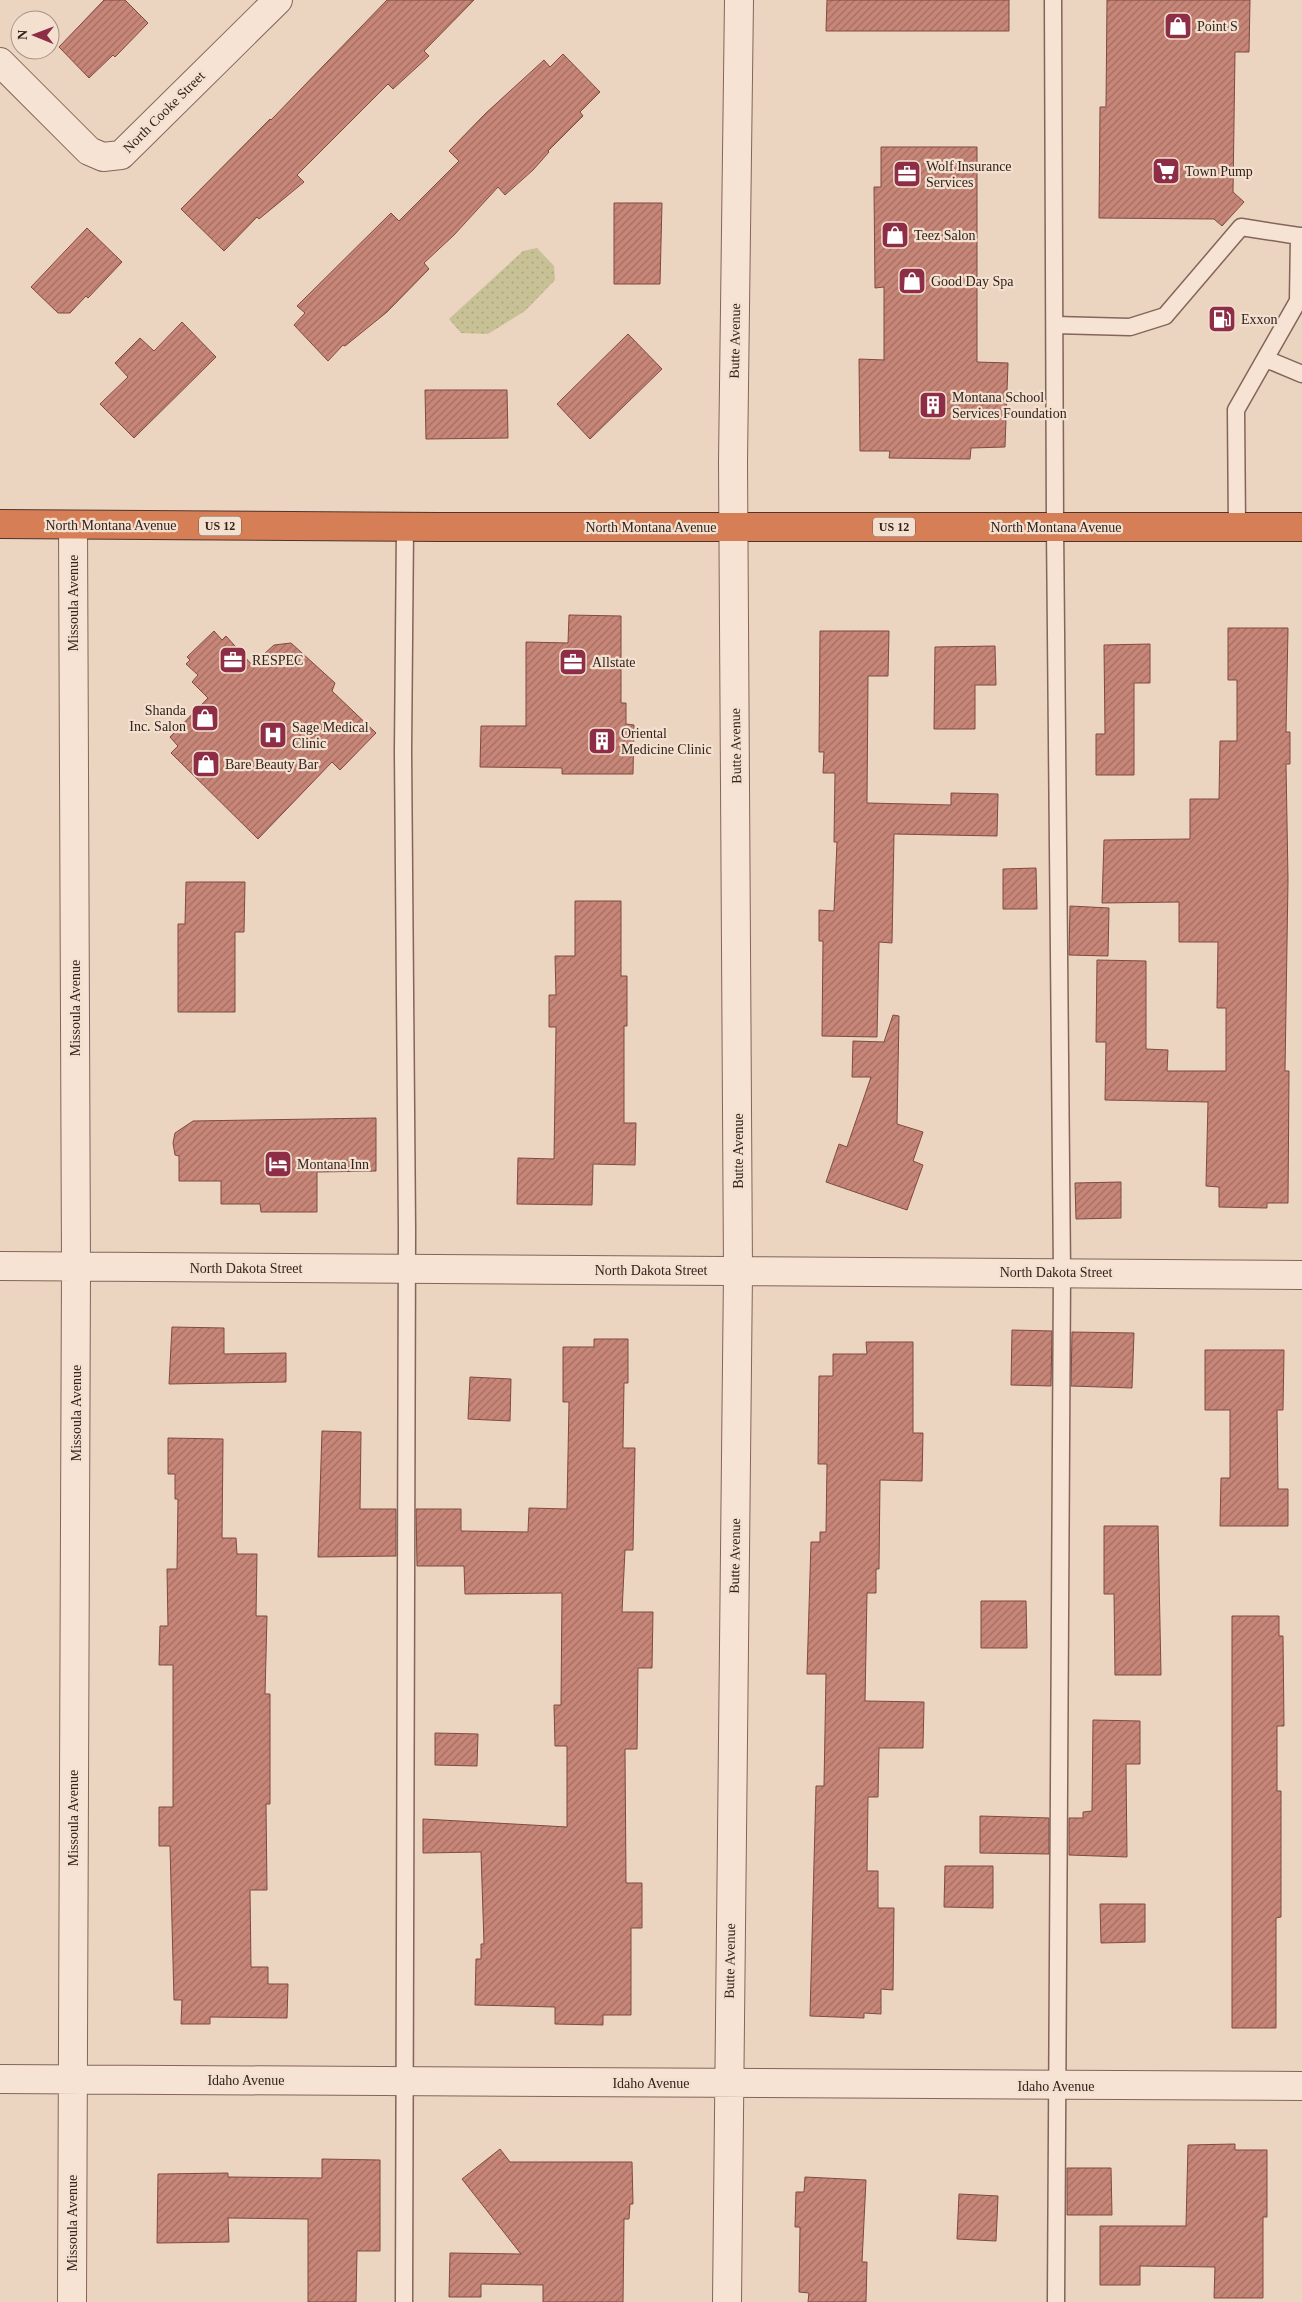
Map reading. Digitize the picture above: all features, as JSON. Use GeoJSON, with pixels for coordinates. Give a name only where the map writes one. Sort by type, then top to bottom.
{"type":"FeatureCollection","features":[{"type":"Feature","properties":{"kind":"highway","name":"North Montana Avenue"},"geometry":{"type":"LineString","coordinates":[[0,524],[406,527],[1302,528]]}},
{"type":"Feature","properties":{"kind":"street","name":"North Cooke Street"},"geometry":{"type":"LineString","coordinates":[[0,62],[90,150],[103,157],[121,156],[278,0]]}},
{"type":"Feature","properties":{"kind":"street","name":"Butte Avenue"},"geometry":{"type":"LineString","coordinates":[[727,2302],[738,1271],[733,527],[739,0]]}},
{"type":"Feature","properties":{"kind":"street","name":"Missoula Avenue"},"geometry":{"type":"LineString","coordinates":[[72,2302],[76,1267],[73,525]]}},
{"type":"Feature","properties":{"kind":"street","name":"North Dakota Street"},"geometry":{"type":"LineString","coordinates":[[0,1266],[1302,1274]]}},
{"type":"Feature","properties":{"kind":"street","name":"Idaho Avenue"},"geometry":{"type":"LineString","coordinates":[[0,2079],[1302,2086]]}},
{"type":"Feature","properties":{"kind":"lane"},"geometry":{"type":"LineString","coordinates":[[1053,0],[1055,527],[1062,1272],[1056,2302]]}},
{"type":"Feature","properties":{"kind":"lane"},"geometry":{"type":"LineString","coordinates":[[1055,325],[1130,327],[1165,316],[1241,227],[1300,236],[1298,301],[1236,410],[1237,527]]}},
{"type":"Feature","properties":{"kind":"lane"},"geometry":{"type":"LineString","coordinates":[[1266,358],[1302,374]]}},
{"type":"Feature","properties":{"kind":"lane"},"geometry":{"type":"LineString","coordinates":[[404,2302],[407,1269],[404,769],[406,527]]}},
{"type":"Feature","properties":{"kind":"shaded area"},"geometry":{"type":"Polygon","coordinates":[[[537,248],[554,266],[555,280],[525,311],[488,334],[461,333],[449,319],[523,251],[537,248]]]}},
{"type":"Feature","properties":{"kind":"building"},"geometry":{"type":"Polygon","coordinates":[[[104,0],[125,0],[148,23],[115,57],[113,55],[89,78],[60,46],[104,0]]]}},
{"type":"Feature","properties":{"kind":"building"},"geometry":{"type":"Polygon","coordinates":[[[387,0],[474,0],[424,51],[429,56],[393,89],[388,84],[297,175],[304,182],[259,219],[257,217],[224,251],[181,209],[271,120],[387,0]]]}},
{"type":"Feature","properties":{"kind":"building"},"geometry":{"type":"Polygon","coordinates":[[[827,0],[1009,0],[1009,31],[826,31],[827,0]]]}},
{"type":"Feature","properties":{"kind":"building"},"geometry":{"type":"Polygon","coordinates":[[[1107,0],[1250,0],[1249,52],[1235,52],[1233,192],[1244,202],[1222,226],[1214,219],[1099,218],[1100,107],[1106,107],[1107,0]]]}},
{"type":"Feature","properties":{"kind":"building"},"geometry":{"type":"Polygon","coordinates":[[[563,54],[600,92],[580,112],[583,116],[548,151],[533,170],[505,195],[498,187],[454,235],[424,263],[429,269],[387,312],[345,346],[343,345],[328,361],[294,325],[305,313],[297,306],[391,213],[399,221],[459,161],[449,151],[486,113],[544,60],[550,67],[563,54]]]}},
{"type":"Feature","properties":{"kind":"building"},"geometry":{"type":"Polygon","coordinates":[[[881,147],[977,147],[977,362],[1008,363],[1005,447],[971,448],[970,459],[889,458],[890,451],[860,451],[859,359],[884,360],[884,287],[875,288],[874,187],[881,187],[881,147]]]}},
{"type":"Feature","properties":{"kind":"building"},"geometry":{"type":"Polygon","coordinates":[[[614,203],[662,203],[660,284],[614,284],[614,203]]]}},
{"type":"Feature","properties":{"kind":"building"},"geometry":{"type":"Polygon","coordinates":[[[87,228],[122,262],[88,298],[86,296],[70,313],[58,313],[31,287],[87,228]]]}},
{"type":"Feature","properties":{"kind":"building"},"geometry":{"type":"Polygon","coordinates":[[[182,322],[216,357],[134,438],[100,404],[128,377],[115,363],[140,338],[154,351],[182,322]]]}},
{"type":"Feature","properties":{"kind":"building"},"geometry":{"type":"Polygon","coordinates":[[[628,334],[662,369],[590,439],[557,404],[628,334]]]}},
{"type":"Feature","properties":{"kind":"building"},"geometry":{"type":"Polygon","coordinates":[[[425,390],[507,390],[508,438],[426,439],[425,390]]]}},
{"type":"Feature","properties":{"kind":"building"},"geometry":{"type":"Polygon","coordinates":[[[569,615],[621,616],[621,703],[626,703],[626,724],[634,725],[633,774],[562,774],[562,768],[480,767],[481,726],[526,726],[526,642],[568,643],[569,615]]]}},
{"type":"Feature","properties":{"kind":"building"},"geometry":{"type":"Polygon","coordinates":[[[1228,628],[1288,628],[1286,732],[1290,732],[1290,764],[1286,764],[1288,880],[1285,1071],[1289,1071],[1288,1203],[1267,1203],[1267,1208],[1219,1207],[1219,1187],[1206,1186],[1208,1102],[1105,1100],[1106,1042],[1096,1042],[1097,960],[1146,961],[1146,1049],[1168,1050],[1167,1071],[1226,1071],[1226,1008],[1217,1008],[1218,942],[1179,942],[1179,902],[1102,903],[1104,840],[1190,839],[1190,799],[1219,799],[1220,741],[1237,741],[1237,680],[1228,680],[1228,628]]]}},
{"type":"Feature","properties":{"kind":"building","name":"Sage Medical Clinic"},"geometry":{"type":"Polygon","coordinates":[[[214,631],[222,640],[226,636],[252,665],[274,645],[291,643],[335,683],[332,691],[376,733],[340,770],[332,762],[258,839],[171,753],[178,746],[170,737],[208,698],[192,682],[198,675],[186,664],[190,660],[187,657],[214,631]]]}},
{"type":"Feature","properties":{"kind":"building"},"geometry":{"type":"Polygon","coordinates":[[[820,631],[889,631],[888,676],[868,676],[867,803],[951,805],[951,793],[998,794],[997,836],[894,834],[892,943],[879,942],[877,1037],[822,1036],[823,941],[819,941],[819,910],[834,911],[837,842],[834,842],[835,773],[823,773],[824,752],[819,752],[820,631]]]}},
{"type":"Feature","properties":{"kind":"building"},"geometry":{"type":"Polygon","coordinates":[[[1150,644],[1150,683],[1134,683],[1134,775],[1096,775],[1096,734],[1105,734],[1104,645],[1150,644]]]}},
{"type":"Feature","properties":{"kind":"building"},"geometry":{"type":"Polygon","coordinates":[[[995,646],[996,685],[975,685],[975,729],[934,729],[935,647],[995,646]]]}},
{"type":"Feature","properties":{"kind":"building"},"geometry":{"type":"Polygon","coordinates":[[[1036,868],[1037,909],[1003,909],[1003,869],[1036,868]]]}},
{"type":"Feature","properties":{"kind":"building"},"geometry":{"type":"Polygon","coordinates":[[[186,882],[245,882],[244,932],[235,932],[235,1012],[178,1012],[178,924],[185,924],[186,882]]]}},
{"type":"Feature","properties":{"kind":"building"},"geometry":{"type":"Polygon","coordinates":[[[575,901],[621,901],[621,976],[627,976],[627,1026],[624,1026],[624,1123],[636,1123],[635,1165],[593,1164],[592,1205],[517,1204],[518,1158],[554,1159],[556,1027],[549,1027],[549,995],[556,995],[555,956],[575,956],[575,901]]]}},
{"type":"Feature","properties":{"kind":"building"},"geometry":{"type":"Polygon","coordinates":[[[1070,906],[1109,908],[1108,956],[1069,955],[1070,906]]]}},
{"type":"Feature","properties":{"kind":"building"},"geometry":{"type":"Polygon","coordinates":[[[893,1015],[899,1016],[897,1124],[923,1132],[913,1161],[923,1165],[907,1210],[826,1182],[839,1144],[847,1147],[871,1077],[852,1077],[853,1041],[884,1042],[893,1015]]]}},
{"type":"Feature","properties":{"kind":"building","name":"Montana Inn"},"geometry":{"type":"Polygon","coordinates":[[[376,1118],[376,1171],[317,1172],[317,1212],[261,1212],[260,1204],[221,1204],[221,1181],[179,1181],[179,1156],[175,1155],[173,1143],[175,1133],[193,1121],[376,1118]]]}},
{"type":"Feature","properties":{"kind":"building"},"geometry":{"type":"Polygon","coordinates":[[[1121,1182],[1121,1218],[1076,1219],[1075,1183],[1121,1182]]]}},
{"type":"Feature","properties":{"kind":"building"},"geometry":{"type":"Polygon","coordinates":[[[172,1327],[224,1328],[224,1354],[286,1353],[286,1382],[169,1384],[172,1327]]]}},
{"type":"Feature","properties":{"kind":"building"},"geometry":{"type":"Polygon","coordinates":[[[1012,1330],[1052,1331],[1051,1386],[1011,1385],[1012,1330]]]}},
{"type":"Feature","properties":{"kind":"building"},"geometry":{"type":"Polygon","coordinates":[[[1072,1332],[1134,1333],[1132,1388],[1071,1386],[1072,1332]]]}},
{"type":"Feature","properties":{"kind":"building"},"geometry":{"type":"Polygon","coordinates":[[[594,1339],[628,1339],[628,1383],[624,1383],[623,1448],[635,1448],[633,1550],[625,1550],[622,1612],[653,1612],[652,1668],[638,1668],[637,1749],[625,1749],[626,1883],[642,1883],[642,1928],[631,1928],[631,2015],[603,2015],[603,2025],[555,2024],[555,2007],[475,2005],[476,1959],[481,1959],[481,1944],[484,1944],[481,1852],[423,1853],[423,1819],[567,1827],[567,1746],[555,1746],[554,1705],[561,1705],[562,1593],[465,1594],[464,1566],[417,1566],[416,1509],[461,1509],[461,1531],[528,1532],[529,1508],[567,1509],[569,1402],[563,1402],[563,1347],[594,1347],[594,1339]]]}},
{"type":"Feature","properties":{"kind":"building"},"geometry":{"type":"Polygon","coordinates":[[[866,1342],[913,1342],[913,1433],[923,1433],[922,1481],[880,1480],[879,1569],[876,1569],[876,1593],[867,1593],[865,1701],[924,1702],[923,1748],[879,1748],[878,1797],[868,1797],[867,1871],[878,1871],[878,1908],[894,1908],[893,1990],[881,1989],[881,2014],[864,2013],[864,2018],[810,2016],[816,1786],[824,1786],[826,1674],[807,1674],[811,1542],[820,1542],[820,1532],[826,1532],[827,1464],[818,1464],[819,1376],[833,1376],[833,1354],[867,1354],[866,1342]]]}},
{"type":"Feature","properties":{"kind":"building"},"geometry":{"type":"Polygon","coordinates":[[[1205,1350],[1284,1350],[1283,1410],[1277,1410],[1278,1489],[1288,1489],[1288,1526],[1220,1526],[1221,1478],[1230,1478],[1230,1410],[1205,1410],[1205,1350]]]}},
{"type":"Feature","properties":{"kind":"building"},"geometry":{"type":"Polygon","coordinates":[[[470,1377],[511,1379],[510,1421],[468,1419],[470,1377]]]}},
{"type":"Feature","properties":{"kind":"building"},"geometry":{"type":"Polygon","coordinates":[[[322,1431],[361,1432],[360,1509],[396,1509],[396,1556],[318,1557],[322,1431]]]}},
{"type":"Feature","properties":{"kind":"building"},"geometry":{"type":"Polygon","coordinates":[[[168,1438],[223,1439],[222,1538],[236,1538],[237,1554],[257,1554],[256,1616],[267,1616],[265,1694],[270,1694],[270,1804],[266,1804],[267,1890],[250,1890],[251,1967],[268,1967],[268,1984],[288,1984],[287,2018],[210,2017],[210,2024],[181,2024],[182,2000],[174,2000],[170,1846],[159,1846],[159,1807],[173,1807],[173,1665],[159,1665],[160,1626],[168,1626],[167,1569],[177,1569],[178,1499],[175,1499],[175,1474],[168,1474],[168,1438]]]}},
{"type":"Feature","properties":{"kind":"building"},"geometry":{"type":"Polygon","coordinates":[[[1104,1526],[1158,1526],[1161,1675],[1115,1675],[1114,1594],[1104,1594],[1104,1526]]]}},
{"type":"Feature","properties":{"kind":"building"},"geometry":{"type":"Polygon","coordinates":[[[981,1601],[1026,1601],[1027,1648],[981,1648],[981,1601]]]}},
{"type":"Feature","properties":{"kind":"building"},"geometry":{"type":"Polygon","coordinates":[[[1232,1616],[1279,1616],[1279,1636],[1283,1636],[1284,1726],[1277,1726],[1277,1791],[1281,1791],[1281,1917],[1276,1918],[1276,2028],[1232,2028],[1232,1616]]]}},
{"type":"Feature","properties":{"kind":"building"},"geometry":{"type":"Polygon","coordinates":[[[1093,1720],[1140,1721],[1140,1764],[1126,1764],[1127,1857],[1069,1855],[1069,1818],[1083,1818],[1083,1812],[1092,1811],[1093,1720]]]}},
{"type":"Feature","properties":{"kind":"building"},"geometry":{"type":"Polygon","coordinates":[[[435,1733],[478,1734],[477,1766],[435,1765],[435,1733]]]}},
{"type":"Feature","properties":{"kind":"building"},"geometry":{"type":"Polygon","coordinates":[[[980,1816],[1049,1818],[1049,1854],[980,1853],[980,1816]]]}},
{"type":"Feature","properties":{"kind":"building"},"geometry":{"type":"Polygon","coordinates":[[[945,1866],[993,1866],[993,1908],[944,1907],[945,1866]]]}},
{"type":"Feature","properties":{"kind":"building"},"geometry":{"type":"Polygon","coordinates":[[[1100,1904],[1145,1904],[1145,1942],[1101,1943],[1100,1904]]]}},
{"type":"Feature","properties":{"kind":"building"},"geometry":{"type":"Polygon","coordinates":[[[1235,2144],[1235,2150],[1267,2150],[1267,2217],[1263,2217],[1263,2298],[1214,2298],[1215,2267],[1140,2266],[1140,2285],[1100,2285],[1100,2226],[1186,2226],[1188,2145],[1235,2144]]]}},
{"type":"Feature","properties":{"kind":"building"},"geometry":{"type":"Polygon","coordinates":[[[500,2149],[510,2162],[632,2162],[633,2204],[630,2204],[629,2219],[624,2219],[623,2302],[543,2302],[543,2285],[481,2284],[481,2297],[449,2297],[450,2253],[521,2254],[462,2179],[500,2149]]]}},
{"type":"Feature","properties":{"kind":"building"},"geometry":{"type":"Polygon","coordinates":[[[322,2159],[380,2160],[380,2251],[357,2251],[356,2302],[308,2302],[308,2219],[228,2218],[229,2242],[157,2243],[158,2174],[228,2173],[228,2177],[322,2178],[322,2159]]]}},
{"type":"Feature","properties":{"kind":"building"},"geometry":{"type":"Polygon","coordinates":[[[1067,2168],[1111,2168],[1112,2215],[1067,2215],[1067,2168]]]}},
{"type":"Feature","properties":{"kind":"building"},"geometry":{"type":"Polygon","coordinates":[[[805,2177],[866,2180],[862,2262],[867,2262],[866,2302],[808,2302],[809,2293],[799,2292],[800,2227],[795,2227],[796,2192],[804,2192],[805,2177]]]}},
{"type":"Feature","properties":{"kind":"building"},"geometry":{"type":"Polygon","coordinates":[[[959,2194],[998,2196],[996,2241],[957,2239],[959,2194]]]}},
{"type":"Feature","properties":{"kind":"place","name":"Point S"},"geometry":{"type":"Point","coordinates":[1178,26]}},
{"type":"Feature","properties":{"kind":"place","name":"Town Pump"},"geometry":{"type":"Point","coordinates":[1166,171]}},
{"type":"Feature","properties":{"kind":"place","name":"Wolf Insurance Services"},"geometry":{"type":"Point","coordinates":[907,174]}},
{"type":"Feature","properties":{"kind":"place","name":"Teez Salon"},"geometry":{"type":"Point","coordinates":[895,235]}},
{"type":"Feature","properties":{"kind":"place","name":"Good Day Spa"},"geometry":{"type":"Point","coordinates":[912,281]}},
{"type":"Feature","properties":{"kind":"place","name":"Exxon"},"geometry":{"type":"Point","coordinates":[1222,319]}},
{"type":"Feature","properties":{"kind":"place","name":"Montana School Services Foundation"},"geometry":{"type":"Point","coordinates":[933,405]}},
{"type":"Feature","properties":{"kind":"place","name":"RESPEC"},"geometry":{"type":"Point","coordinates":[233,660]}},
{"type":"Feature","properties":{"kind":"place","name":"Allstate"},"geometry":{"type":"Point","coordinates":[573,662]}},
{"type":"Feature","properties":{"kind":"place","name":"Shanda Inc. Salon"},"geometry":{"type":"Point","coordinates":[205,718]}},
{"type":"Feature","properties":{"kind":"place","name":"Sage Medical Clinic"},"geometry":{"type":"Point","coordinates":[273,735]}},
{"type":"Feature","properties":{"kind":"place","name":"Oriental Medicine Clinic"},"geometry":{"type":"Point","coordinates":[602,741]}},
{"type":"Feature","properties":{"kind":"place","name":"Bare Beauty Bar"},"geometry":{"type":"Point","coordinates":[206,764]}},
{"type":"Feature","properties":{"kind":"place","name":"Montana Inn"},"geometry":{"type":"Point","coordinates":[278,1164]}}]}
